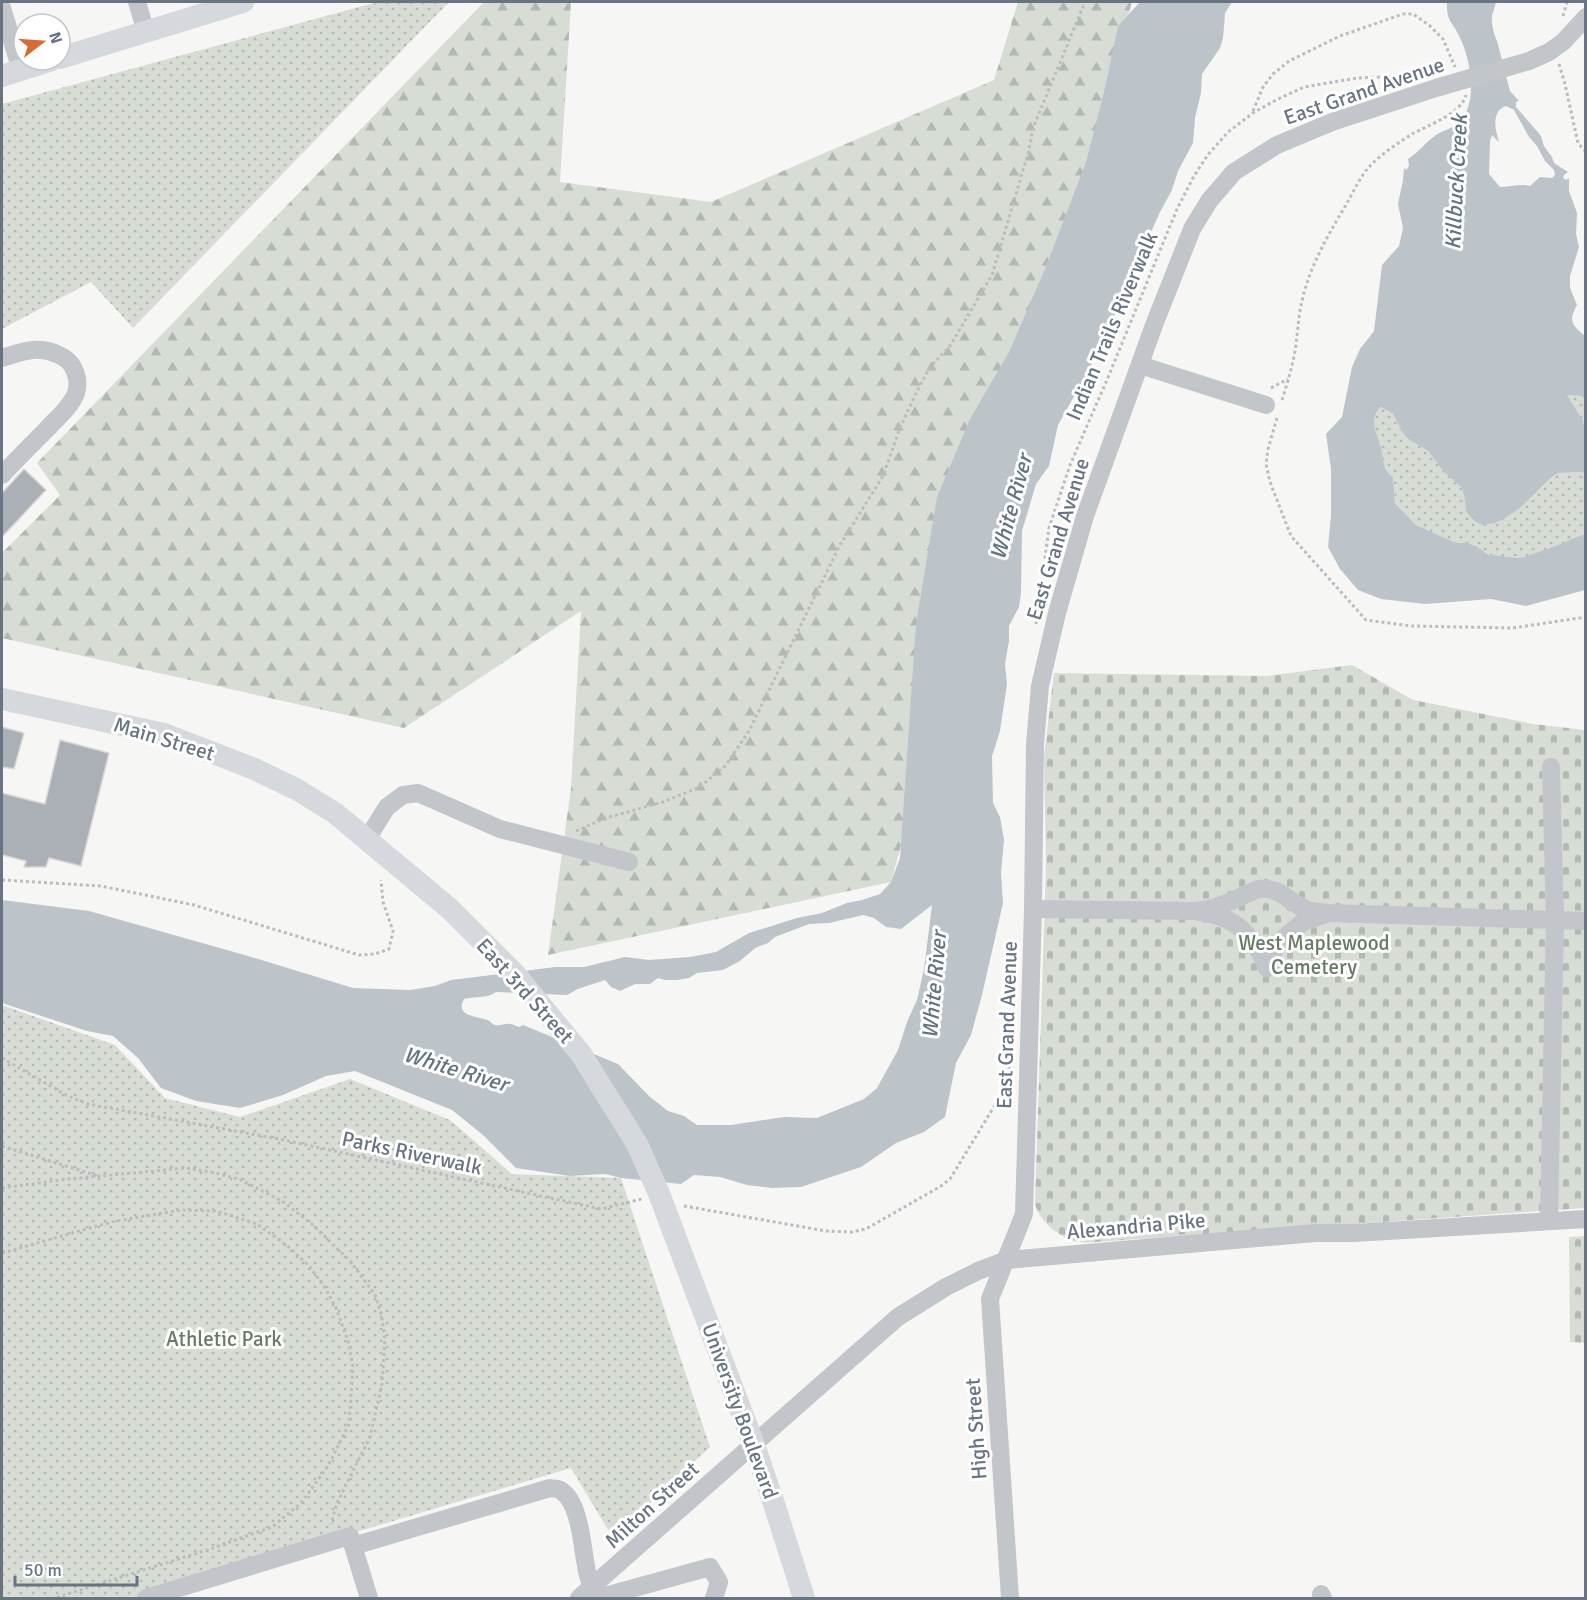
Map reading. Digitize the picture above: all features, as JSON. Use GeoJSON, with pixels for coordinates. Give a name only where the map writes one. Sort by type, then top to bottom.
{"type":"FeatureCollection","features":[{"type":"Feature","properties":{"kind":"main road"},"geometry":{"type":"LineString","coordinates":[[72,54],[243,2]]}},
{"type":"Feature","properties":{"kind":"main road","name":"Main Street"},"geometry":{"type":"LineString","coordinates":[[2,699],[164,734],[252,768],[319,802]]}},
{"type":"Feature","properties":{"kind":"main road","name":"East 3rd Street"},"geometry":{"type":"LineString","coordinates":[[319,802],[450,909],[515,974],[581,1054],[637,1144],[658,1191],[674,1215]]}},
{"type":"Feature","properties":{"kind":"main road","name":"University Boulevard"},"geometry":{"type":"LineString","coordinates":[[674,1215],[774,1504],[804,1599]]}},
{"type":"Feature","properties":{"kind":"street"},"geometry":{"type":"LineString","coordinates":[[136,2],[146,32]]}},
{"type":"Feature","properties":{"kind":"street"},"geometry":{"type":"LineString","coordinates":[[1579,2],[1579,25]]}},
{"type":"Feature","properties":{"kind":"street"},"geometry":{"type":"LineString","coordinates":[[2,8],[11,73]]}},
{"type":"Feature","properties":{"kind":"street","name":"East Grand Avenue"},"geometry":{"type":"LineString","coordinates":[[1007,1260],[1024,1214],[1033,909],[1035,744],[1040,686],[1056,614],[1085,516],[1192,229],[1209,201],[1234,172],[1277,145],[1433,80],[1529,61],[1549,52],[1563,42],[1579,25]]}},
{"type":"Feature","properties":{"kind":"street"},"geometry":{"type":"LineString","coordinates":[[2,358],[28,350],[42,349],[56,353],[70,361],[77,373],[76,392],[68,407],[2,475]]}},
{"type":"Feature","properties":{"kind":"street"},"geometry":{"type":"LineString","coordinates":[[1140,365],[1266,405]]}},
{"type":"Feature","properties":{"kind":"street"},"geometry":{"type":"LineString","coordinates":[[1549,1221],[1555,920],[1551,767]]}},
{"type":"Feature","properties":{"kind":"street"},"geometry":{"type":"LineString","coordinates":[[367,839],[387,807],[404,795],[418,793],[500,828],[629,862]]}},
{"type":"Feature","properties":{"kind":"street"},"geometry":{"type":"LineString","coordinates":[[1033,909],[1209,910],[1258,889],[1271,889],[1307,910],[1328,913],[1586,921]]}},
{"type":"Feature","properties":{"kind":"street"},"geometry":{"type":"LineString","coordinates":[[1197,910],[1214,912],[1239,927],[1261,951],[1267,968],[1278,943],[1303,922],[1328,913]]}},
{"type":"Feature","properties":{"kind":"street","name":"Alexandria Pike"},"geometry":{"type":"LineString","coordinates":[[754,1445],[898,1317],[946,1287],[1007,1260],[1315,1233],[1354,1233],[1586,1219]]}},
{"type":"Feature","properties":{"kind":"street","name":"High Street"},"geometry":{"type":"LineString","coordinates":[[1007,1260],[990,1299],[1010,1599]]}},
{"type":"Feature","properties":{"kind":"street","name":"Milton Street"},"geometry":{"type":"LineString","coordinates":[[590,1595],[754,1445]]}},
{"type":"Feature","properties":{"kind":"street"},"geometry":{"type":"LineString","coordinates":[[146,1599],[325,1543],[351,1541],[550,1488],[560,1490],[570,1500],[577,1515],[590,1595],[710,1567],[717,1590]]}},
{"type":"Feature","properties":{"kind":"street"},"geometry":{"type":"LineString","coordinates":[[351,1541],[369,1599]]}},
{"type":"Feature","properties":{"kind":"path"},"geometry":{"type":"LineString","coordinates":[[562,844],[573,833],[606,818],[663,802],[700,787],[726,765],[749,731],[840,545],[883,476],[900,428],[917,391],[930,367],[950,346],[992,275],[1029,150],[1033,128],[1085,2]]}},
{"type":"Feature","properties":{"kind":"path"},"geometry":{"type":"LineString","coordinates":[[1567,2],[1579,25]]}},
{"type":"Feature","properties":{"kind":"path"},"geometry":{"type":"LineString","coordinates":[[1253,113],[1263,87],[1289,61],[1340,36],[1403,14],[1413,14],[1443,39],[1457,71]]}},
{"type":"Feature","properties":{"kind":"path"},"geometry":{"type":"LineString","coordinates":[[1554,48],[1565,84],[1578,143],[1586,152]]}},
{"type":"Feature","properties":{"kind":"path","name":"Indian Trails Riverwalk"},"geometry":{"type":"LineString","coordinates":[[1035,628],[1049,528],[1070,465],[1177,209],[1207,156],[1228,132],[1253,113],[1304,87],[1358,78],[1402,76],[1433,80]]}},
{"type":"Feature","properties":{"kind":"path"},"geometry":{"type":"LineString","coordinates":[[1466,93],[1465,101],[1454,110],[1411,135],[1369,167],[1326,242],[1310,274],[1303,297],[1295,349],[1266,464],[1270,482],[1291,536],[1366,620],[1411,626],[1513,628],[1586,617]]}},
{"type":"Feature","properties":{"kind":"path"},"geometry":{"type":"LineString","coordinates":[[2,880],[101,885],[194,905],[359,955],[375,954],[389,949],[393,931],[383,902],[381,880]]}},
{"type":"Feature","properties":{"kind":"path","name":"Parks Riverwalk"},"geometry":{"type":"LineString","coordinates":[[2,1058],[68,1096],[88,1104],[279,1140],[601,1209],[642,1199]]}},
{"type":"Feature","properties":{"kind":"path"},"geometry":{"type":"LineString","coordinates":[[674,1215],[826,1231],[852,1232],[866,1229],[950,1179],[1003,1092],[1011,1060]]}},
{"type":"Feature","properties":{"kind":"path"},"geometry":{"type":"LineString","coordinates":[[2,1146],[99,1176]]}},
{"type":"Feature","properties":{"kind":"path"},"geometry":{"type":"LineString","coordinates":[[2,1188],[186,1168],[216,1173],[241,1180],[282,1201],[313,1225],[351,1262],[375,1295],[381,1312],[385,1339],[382,1384],[370,1437],[337,1503],[325,1543]]}},
{"type":"Feature","properties":{"kind":"path"},"geometry":{"type":"LineString","coordinates":[[2,1252],[111,1222],[181,1210],[216,1211],[257,1224],[290,1248],[310,1267],[324,1286],[341,1321],[353,1366],[349,1424],[328,1466],[301,1503],[272,1527],[210,1550],[55,1599]]}},
{"type":"Feature","properties":{"kind":"green space"},"geometry":{"type":"Polygon","coordinates":[[[377,2],[449,2],[133,328],[91,282],[2,329],[2,104],[377,2]]]}},
{"type":"Feature","properties":{"kind":"green space"},"geometry":{"type":"Polygon","coordinates":[[[484,2],[571,2],[560,182],[711,202],[994,80],[1018,2],[1132,2],[891,882],[548,955],[571,788],[581,611],[404,728],[2,638],[2,553],[60,495],[37,463],[484,2]]]}},
{"type":"Feature","properties":{"kind":"green space"},"geometry":{"type":"Polygon","coordinates":[[[1566,395],[1581,396],[1585,399],[1585,436],[1583,426],[1566,395]]]}},
{"type":"Feature","properties":{"kind":"green space"},"geometry":{"type":"Polygon","coordinates":[[[1381,407],[1393,414],[1408,439],[1428,451],[1443,471],[1462,488],[1466,512],[1538,491],[1558,473],[1583,472],[1586,474],[1585,534],[1565,543],[1517,558],[1490,556],[1466,543],[1456,543],[1416,525],[1395,503],[1393,477],[1385,467],[1374,421],[1381,407]]]}},
{"type":"Feature","properties":{"kind":"green space","name":"West Maplewood Cemetery"},"geometry":{"type":"Polygon","coordinates":[[[1352,665],[1413,700],[1533,724],[1585,730],[1585,1208],[1095,1242],[1074,1241],[1066,1238],[1047,1224],[1035,1204],[1046,864],[1044,757],[1054,673],[1267,676],[1352,665]]]}},
{"type":"Feature","properties":{"kind":"green space","name":"Athletic Park"},"geometry":{"type":"Polygon","coordinates":[[[2,1005],[115,1045],[165,1098],[240,1117],[350,1079],[450,1120],[512,1174],[621,1178],[710,1447],[613,1538],[571,1468],[135,1598],[2,1598],[2,1005]]]}},
{"type":"Feature","properties":{"kind":"green space"},"geometry":{"type":"Polygon","coordinates":[[[1585,1236],[1585,1343],[1570,1342],[1569,1237],[1585,1236]]]}},
{"type":"Feature","properties":{"kind":"water","name":"White River"},"geometry":{"type":"Polygon","coordinates":[[[1140,2],[1232,2],[1225,13],[1220,48],[1202,74],[1193,143],[1146,243],[1130,289],[1119,304],[1105,341],[1058,425],[1049,466],[1036,484],[1022,531],[1021,593],[1019,607],[1009,626],[1005,664],[1007,684],[1000,731],[992,756],[993,803],[1000,817],[1004,840],[1001,873],[1003,903],[982,995],[971,1035],[956,1063],[945,1117],[924,1132],[896,1143],[861,1167],[801,1187],[772,1188],[747,1185],[720,1177],[694,1175],[681,1184],[621,1178],[605,1174],[570,1176],[516,1168],[483,1135],[452,1110],[355,1071],[326,1076],[283,1095],[240,1108],[196,1101],[161,1088],[138,1058],[113,1036],[87,1031],[2,1003],[2,900],[89,911],[353,988],[410,990],[435,986],[451,980],[555,967],[584,967],[625,957],[649,960],[690,957],[716,952],[749,933],[880,894],[891,882],[900,858],[916,624],[937,497],[970,419],[1009,352],[1045,269],[1086,162],[1118,26],[1140,2]],[[932,905],[901,929],[886,927],[874,918],[863,915],[829,923],[809,924],[775,937],[723,970],[697,973],[689,978],[665,980],[658,978],[650,984],[635,984],[620,991],[611,987],[605,980],[567,995],[496,992],[489,996],[464,999],[462,1009],[468,1015],[487,1020],[495,1025],[512,1024],[519,1027],[523,1025],[618,1064],[650,1097],[668,1111],[684,1116],[697,1125],[731,1125],[784,1117],[817,1118],[864,1099],[877,1088],[898,1050],[917,1000],[924,969],[932,905]]]}},
{"type":"Feature","properties":{"kind":"water","name":"Killbuck Creek"},"geometry":{"type":"Polygon","coordinates":[[[1447,2],[1496,2],[1492,16],[1493,29],[1510,91],[1519,101],[1516,102],[1516,107],[1541,136],[1554,163],[1568,172],[1563,178],[1566,180],[1569,178],[1569,191],[1577,213],[1576,234],[1579,247],[1570,276],[1570,288],[1577,305],[1572,319],[1574,326],[1585,336],[1585,399],[1581,396],[1567,395],[1583,421],[1586,436],[1585,474],[1583,472],[1558,473],[1521,507],[1502,520],[1483,525],[1476,522],[1466,512],[1462,488],[1443,471],[1428,451],[1408,439],[1393,414],[1381,407],[1374,421],[1385,467],[1393,477],[1395,503],[1416,525],[1456,543],[1476,546],[1490,556],[1517,558],[1585,534],[1585,590],[1526,606],[1491,599],[1425,604],[1381,599],[1358,590],[1340,569],[1328,547],[1331,516],[1331,469],[1326,434],[1342,417],[1352,367],[1360,349],[1374,331],[1382,265],[1399,246],[1403,228],[1398,204],[1404,168],[1406,170],[1409,166],[1408,159],[1432,138],[1457,124],[1464,116],[1471,95],[1470,72],[1465,49],[1449,19],[1447,2]],[[1506,106],[1501,108],[1495,121],[1499,142],[1492,135],[1490,141],[1489,174],[1500,187],[1530,186],[1540,177],[1552,178],[1555,175],[1554,170],[1529,137],[1514,110],[1506,106]]]}},
{"type":"Feature","properties":{"kind":"building"},"geometry":{"type":"Polygon","coordinates":[[[24,469],[46,490],[2,537],[2,493],[24,469]]]}},
{"type":"Feature","properties":{"kind":"building"},"geometry":{"type":"Polygon","coordinates":[[[2,727],[24,733],[14,769],[2,767],[2,727]]]}},
{"type":"Feature","properties":{"kind":"building"},"geometry":{"type":"Polygon","coordinates":[[[60,740],[109,753],[81,866],[49,858],[46,867],[24,867],[26,861],[2,855],[2,793],[45,804],[60,740]]]}}]}
